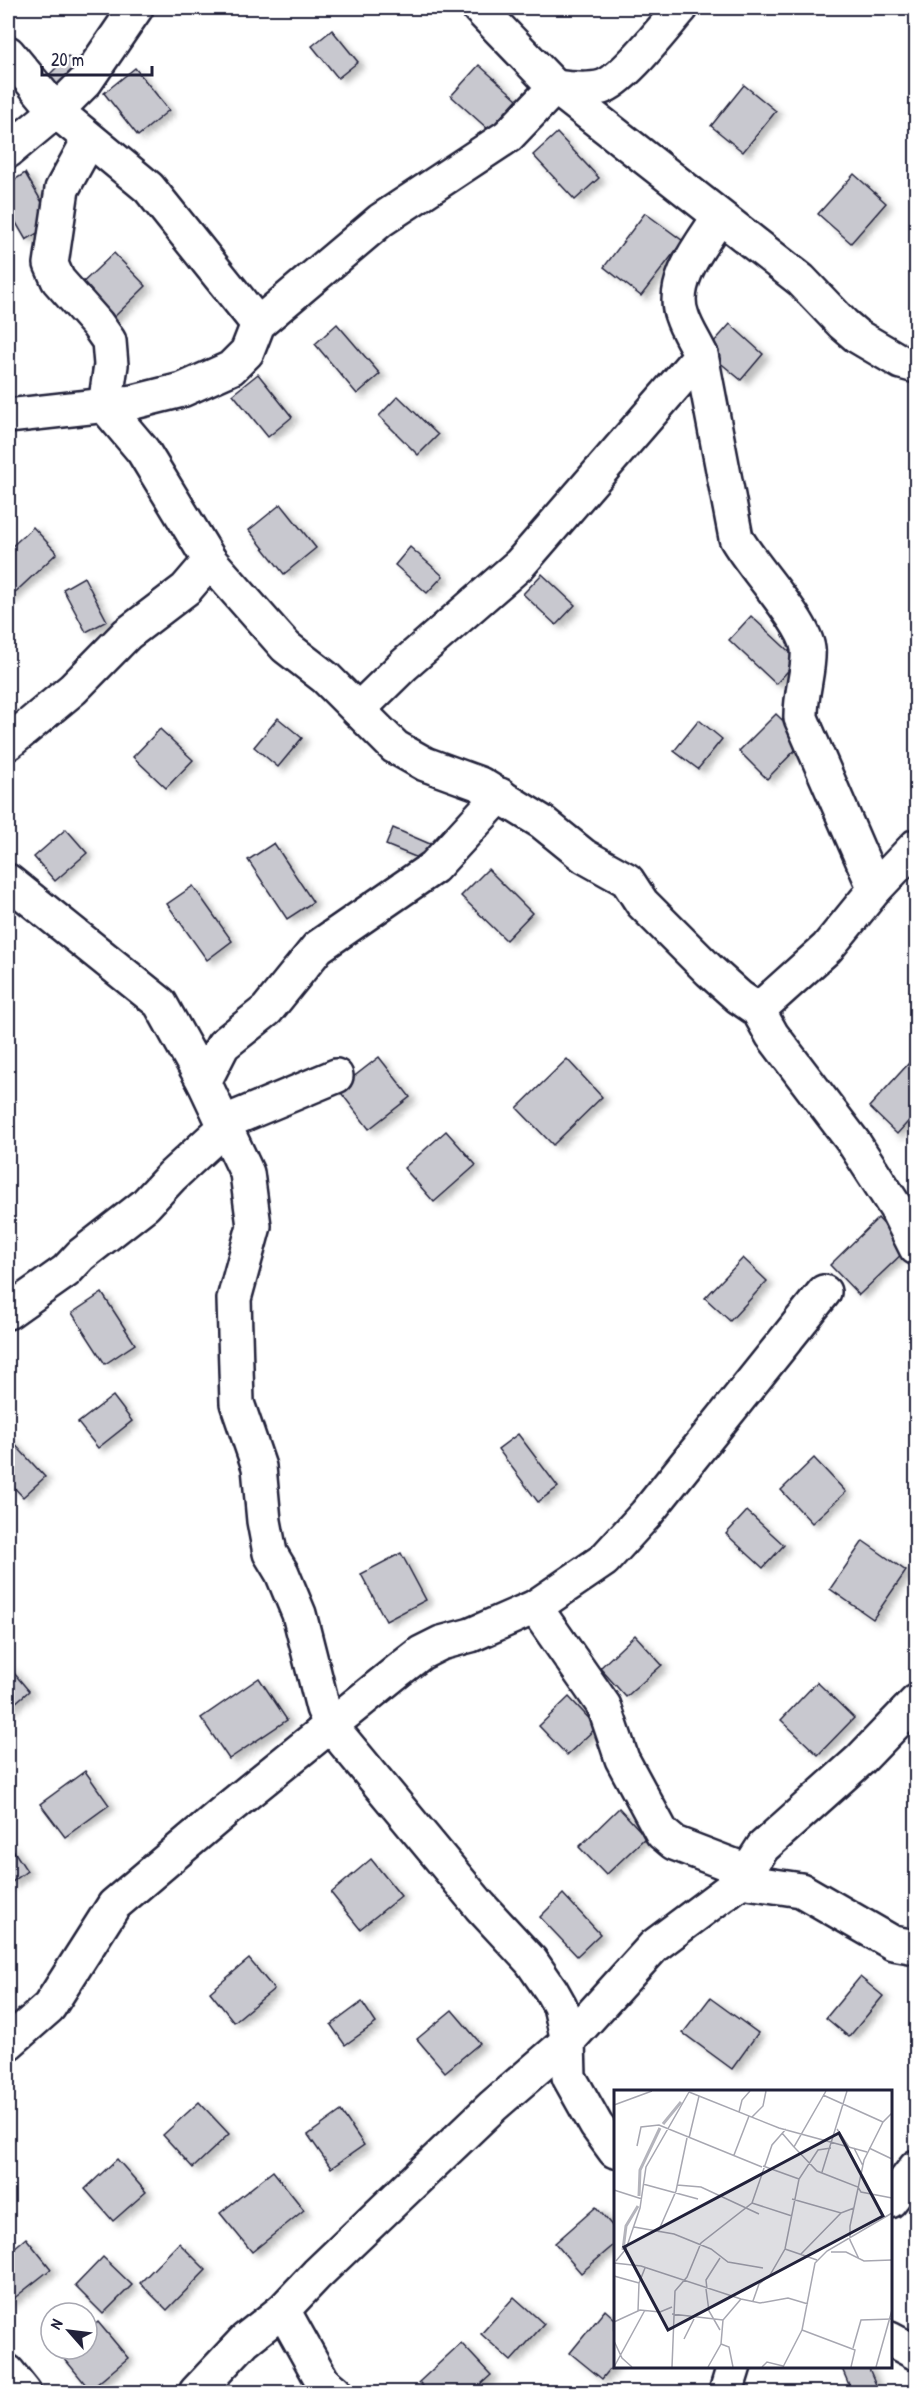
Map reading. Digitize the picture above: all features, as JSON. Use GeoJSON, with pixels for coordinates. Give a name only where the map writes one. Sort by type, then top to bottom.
{"type":"FeatureCollection","features":[{"type":"Feature","properties":{"kind":"street"},"geometry":{"type":"LineString","coordinates":[[8,151],[56,111],[86,81],[136,8]]}},
{"type":"Feature","properties":{"kind":"street"},"geometry":{"type":"LineString","coordinates":[[479,8],[555,87],[810,287],[827,308],[857,336],[901,362],[916,366]]}},
{"type":"Feature","properties":{"kind":"street"},"geometry":{"type":"LineString","coordinates":[[555,87],[573,90],[602,87],[616,79],[681,8]]}},
{"type":"Feature","properties":{"kind":"street"},"geometry":{"type":"LineString","coordinates":[[8,53],[56,111],[149,188],[258,324]]}},
{"type":"Feature","properties":{"kind":"street"},"geometry":{"type":"LineString","coordinates":[[8,416],[134,402],[182,390],[231,368],[247,352],[258,324],[381,220],[508,136],[555,87]]}},
{"type":"Feature","properties":{"kind":"street"},"geometry":{"type":"LineString","coordinates":[[89,140],[62,189],[51,264],[58,280],[109,341],[111,365],[105,406],[143,451],[210,561],[286,647],[326,678],[396,747],[425,764],[480,784],[500,795],[542,822],[576,851],[627,880],[642,903],[710,971],[739,997],[758,1010],[772,1035],[854,1143],[896,1208],[916,1248]]}},
{"type":"Feature","properties":{"kind":"street"},"geometry":{"type":"LineString","coordinates":[[719,217],[688,268],[681,287],[681,315],[701,355],[736,538],[744,553],[804,634],[808,656],[800,702],[801,718],[874,889]]}},
{"type":"Feature","properties":{"kind":"street"},"geometry":{"type":"LineString","coordinates":[[358,710],[404,665],[520,564],[701,355]]}},
{"type":"Feature","properties":{"kind":"street"},"geometry":{"type":"LineString","coordinates":[[8,743],[73,689],[128,634],[186,589],[210,561]]}},
{"type":"Feature","properties":{"kind":"street"},"geometry":{"type":"LineString","coordinates":[[204,1082],[223,1045],[267,1010],[318,947],[434,867],[500,795]]}},
{"type":"Feature","properties":{"kind":"street"},"geometry":{"type":"LineString","coordinates":[[758,1010],[827,948],[874,889],[916,846]]}},
{"type":"Feature","properties":{"kind":"street"},"geometry":{"type":"LineString","coordinates":[[8,881],[160,1003],[226,1126],[250,1182],[254,1218],[233,1307],[237,1403],[260,1467],[264,1521],[270,1552],[291,1594],[323,1708],[331,1726],[480,1906],[531,1961],[560,2006],[568,2040],[569,2078],[596,2125],[614,2150]]}},
{"type":"Feature","properties":{"kind":"street"},"geometry":{"type":"LineString","coordinates":[[8,1312],[66,1271],[81,1255],[145,1205],[236,1118],[336,1076]]}},
{"type":"Feature","properties":{"kind":"street"},"geometry":{"type":"LineString","coordinates":[[13,2027],[49,2007],[114,1905],[226,1810],[421,1653],[535,1607],[604,1560],[646,1514],[824,1292]]}},
{"type":"Feature","properties":{"kind":"street"},"geometry":{"type":"LineString","coordinates":[[535,1607],[604,1706],[622,1759],[662,1833],[674,1843],[744,1876],[801,1890],[894,1943],[916,1947]]}},
{"type":"Feature","properties":{"kind":"street"},"geometry":{"type":"LineString","coordinates":[[196,2392],[245,2340],[283,2310],[421,2174],[568,2040],[654,1946],[744,1876],[763,1847],[860,1760],[916,1702]]}},
{"type":"Feature","properties":{"kind":"street"},"geometry":{"type":"LineString","coordinates":[[891,2200],[916,2167]]}},
{"type":"Feature","properties":{"kind":"street"},"geometry":{"type":"LineString","coordinates":[[283,2310],[323,2382],[335,2392]]}},
{"type":"Feature","properties":{"kind":"street"},"geometry":{"type":"LineString","coordinates":[[891,2340],[916,2353]]}},
{"type":"Feature","properties":{"kind":"street"},"geometry":{"type":"LineString","coordinates":[[726,2392],[734,2367]]}},
{"type":"Feature","properties":{"kind":"street"},"geometry":{"type":"LineString","coordinates":[[8,2373],[24,2392]]}},
{"type":"Feature","properties":{"kind":"building"},"geometry":{"type":"Polygon","coordinates":[[[332,30],[358,62],[338,78],[312,46],[332,30]]]}},
{"type":"Feature","properties":{"kind":"building"},"geometry":{"type":"Polygon","coordinates":[[[68,56],[86,75],[59,102],[41,83],[68,56]]]}},
{"type":"Feature","properties":{"kind":"building"},"geometry":{"type":"Polygon","coordinates":[[[479,65],[517,99],[489,130],[451,96],[479,65]]]}},
{"type":"Feature","properties":{"kind":"building"},"geometry":{"type":"Polygon","coordinates":[[[135,68],[169,110],[138,136],[104,93],[135,68]]]}},
{"type":"Feature","properties":{"kind":"building"},"geometry":{"type":"Polygon","coordinates":[[[744,85],[776,111],[743,152],[711,126],[744,85]]]}},
{"type":"Feature","properties":{"kind":"building"},"geometry":{"type":"Polygon","coordinates":[[[557,133],[599,178],[575,200],[533,155],[557,133]]]}},
{"type":"Feature","properties":{"kind":"building"},"geometry":{"type":"Polygon","coordinates":[[[25,173],[54,223],[26,240],[8,209],[8,184],[25,173]]]}},
{"type":"Feature","properties":{"kind":"building"},"geometry":{"type":"Polygon","coordinates":[[[854,174],[886,203],[851,243],[818,214],[854,174]]]}},
{"type":"Feature","properties":{"kind":"building"},"geometry":{"type":"Polygon","coordinates":[[[645,213],[683,241],[641,296],[604,267],[645,213]]]}},
{"type":"Feature","properties":{"kind":"building"},"geometry":{"type":"Polygon","coordinates":[[[114,253],[146,286],[108,323],[75,290],[114,253]]]}},
{"type":"Feature","properties":{"kind":"building"},"geometry":{"type":"Polygon","coordinates":[[[337,324],[380,374],[357,394],[315,344],[337,324]]]}},
{"type":"Feature","properties":{"kind":"building"},"geometry":{"type":"Polygon","coordinates":[[[730,324],[763,354],[741,380],[706,351],[730,324]]]}},
{"type":"Feature","properties":{"kind":"building"},"geometry":{"type":"Polygon","coordinates":[[[258,374],[292,417],[268,437],[233,394],[258,374]]]}},
{"type":"Feature","properties":{"kind":"building"},"geometry":{"type":"Polygon","coordinates":[[[398,396],[438,435],[418,455],[379,416],[398,396]]]}},
{"type":"Feature","properties":{"kind":"building"},"geometry":{"type":"Polygon","coordinates":[[[281,504],[316,548],[284,574],[249,530],[281,504]]]}},
{"type":"Feature","properties":{"kind":"building"},"geometry":{"type":"Polygon","coordinates":[[[33,527],[57,553],[8,599],[8,550],[33,527]]]}},
{"type":"Feature","properties":{"kind":"building"},"geometry":{"type":"Polygon","coordinates":[[[410,547],[443,576],[427,593],[395,565],[410,547]]]}},
{"type":"Feature","properties":{"kind":"building"},"geometry":{"type":"Polygon","coordinates":[[[542,574],[575,605],[556,625],[523,594],[542,574]]]}},
{"type":"Feature","properties":{"kind":"building"},"geometry":{"type":"Polygon","coordinates":[[[84,577],[107,621],[86,632],[63,589],[84,577]]]}},
{"type":"Feature","properties":{"kind":"building"},"geometry":{"type":"Polygon","coordinates":[[[751,616],[798,660],[776,684],[729,640],[751,616]]]}},
{"type":"Feature","properties":{"kind":"building"},"geometry":{"type":"Polygon","coordinates":[[[776,714],[804,741],[767,779],[739,751],[776,714]]]}},
{"type":"Feature","properties":{"kind":"building"},"geometry":{"type":"Polygon","coordinates":[[[278,718],[302,738],[278,767],[254,747],[278,718]]]}},
{"type":"Feature","properties":{"kind":"building"},"geometry":{"type":"Polygon","coordinates":[[[699,720],[722,739],[698,769],[674,751],[699,720]]]}},
{"type":"Feature","properties":{"kind":"building"},"geometry":{"type":"Polygon","coordinates":[[[160,729],[193,760],[166,788],[133,757],[160,729]]]}},
{"type":"Feature","properties":{"kind":"building"},"geometry":{"type":"Polygon","coordinates":[[[393,828],[430,844],[423,860],[386,845],[393,828]]]}},
{"type":"Feature","properties":{"kind":"building"},"geometry":{"type":"Polygon","coordinates":[[[66,829],[87,853],[55,881],[34,857],[66,829]]]}},
{"type":"Feature","properties":{"kind":"building"},"geometry":{"type":"Polygon","coordinates":[[[274,843],[313,902],[287,919],[248,860],[274,843]]]}},
{"type":"Feature","properties":{"kind":"building"},"geometry":{"type":"Polygon","coordinates":[[[488,869],[532,913],[506,940],[461,896],[488,869]]]}},
{"type":"Feature","properties":{"kind":"building"},"geometry":{"type":"Polygon","coordinates":[[[193,886],[232,941],[207,960],[167,904],[193,886]]]}},
{"type":"Feature","properties":{"kind":"building"},"geometry":{"type":"Polygon","coordinates":[[[379,1057],[410,1097],[369,1129],[338,1089],[379,1057]]]}},
{"type":"Feature","properties":{"kind":"building"},"geometry":{"type":"Polygon","coordinates":[[[567,1059],[602,1097],[553,1145],[517,1108],[567,1059]]]}},
{"type":"Feature","properties":{"kind":"building"},"geometry":{"type":"Polygon","coordinates":[[[910,1062],[916,1069],[916,1113],[897,1134],[869,1107],[910,1062]]]}},
{"type":"Feature","properties":{"kind":"building"},"geometry":{"type":"Polygon","coordinates":[[[446,1131],[476,1165],[434,1202],[404,1168],[446,1131]]]}},
{"type":"Feature","properties":{"kind":"building"},"geometry":{"type":"Polygon","coordinates":[[[878,1218],[907,1249],[859,1295],[830,1265],[878,1218]]]}},
{"type":"Feature","properties":{"kind":"building"},"geometry":{"type":"Polygon","coordinates":[[[743,1258],[767,1281],[730,1321],[705,1298],[743,1258]]]}},
{"type":"Feature","properties":{"kind":"building"},"geometry":{"type":"Polygon","coordinates":[[[102,1293],[135,1344],[105,1364],[72,1313],[102,1293]]]}},
{"type":"Feature","properties":{"kind":"building"},"geometry":{"type":"Polygon","coordinates":[[[113,1396],[132,1421],[98,1448],[78,1423],[113,1396]]]}},
{"type":"Feature","properties":{"kind":"building"},"geometry":{"type":"Polygon","coordinates":[[[518,1434],[558,1487],[538,1502],[498,1449],[518,1434]]]}},
{"type":"Feature","properties":{"kind":"building"},"geometry":{"type":"Polygon","coordinates":[[[8,1437],[45,1477],[23,1497],[8,1481],[8,1437]]]}},
{"type":"Feature","properties":{"kind":"building"},"geometry":{"type":"Polygon","coordinates":[[[814,1458],[846,1492],[812,1523],[781,1490],[814,1458]]]}},
{"type":"Feature","properties":{"kind":"building"},"geometry":{"type":"Polygon","coordinates":[[[747,1511],[784,1545],[763,1568],[726,1534],[747,1511]]]}},
{"type":"Feature","properties":{"kind":"building"},"geometry":{"type":"Polygon","coordinates":[[[863,1541],[906,1571],[873,1619],[830,1589],[863,1541]]]}},
{"type":"Feature","properties":{"kind":"building"},"geometry":{"type":"Polygon","coordinates":[[[401,1553],[426,1600],[386,1621],[361,1574],[401,1553]]]}},
{"type":"Feature","properties":{"kind":"building"},"geometry":{"type":"Polygon","coordinates":[[[635,1635],[662,1665],[626,1697],[600,1668],[635,1635]]]}},
{"type":"Feature","properties":{"kind":"building"},"geometry":{"type":"Polygon","coordinates":[[[8,1666],[29,1691],[8,1709],[8,1666]]]}},
{"type":"Feature","properties":{"kind":"building"},"geometry":{"type":"Polygon","coordinates":[[[259,1678],[287,1720],[229,1759],[201,1718],[259,1678]]]}},
{"type":"Feature","properties":{"kind":"building"},"geometry":{"type":"Polygon","coordinates":[[[817,1682],[854,1718],[818,1755],[781,1720],[817,1682]]]}},
{"type":"Feature","properties":{"kind":"building"},"geometry":{"type":"Polygon","coordinates":[[[569,1697],[597,1727],[567,1755],[539,1726],[569,1697]]]}},
{"type":"Feature","properties":{"kind":"building"},"geometry":{"type":"Polygon","coordinates":[[[85,1771],[109,1805],[65,1837],[40,1804],[85,1771]]]}},
{"type":"Feature","properties":{"kind":"building"},"geometry":{"type":"Polygon","coordinates":[[[619,1808],[646,1837],[606,1875],[579,1847],[619,1808]]]}},
{"type":"Feature","properties":{"kind":"building"},"geometry":{"type":"Polygon","coordinates":[[[8,1842],[27,1871],[8,1885],[8,1842]]]}},
{"type":"Feature","properties":{"kind":"building"},"geometry":{"type":"Polygon","coordinates":[[[371,1859],[401,1896],[360,1929],[331,1893],[371,1859]]]}},
{"type":"Feature","properties":{"kind":"building"},"geometry":{"type":"Polygon","coordinates":[[[563,1894],[600,1934],[577,1956],[540,1917],[563,1894]]]}},
{"type":"Feature","properties":{"kind":"building"},"geometry":{"type":"Polygon","coordinates":[[[249,1959],[274,1989],[234,2022],[210,1992],[249,1959]]]}},
{"type":"Feature","properties":{"kind":"building"},"geometry":{"type":"Polygon","coordinates":[[[860,1977],[883,1996],[849,2037],[826,2018],[860,1977]]]}},
{"type":"Feature","properties":{"kind":"building"},"geometry":{"type":"Polygon","coordinates":[[[710,1998],[758,2033],[732,2069],[683,2033],[710,1998]]]}},
{"type":"Feature","properties":{"kind":"building"},"geometry":{"type":"Polygon","coordinates":[[[362,2002],[376,2023],[345,2045],[331,2025],[362,2002]]]}},
{"type":"Feature","properties":{"kind":"building"},"geometry":{"type":"Polygon","coordinates":[[[452,2010],[480,2043],[445,2072],[417,2039],[452,2010]]]}},
{"type":"Feature","properties":{"kind":"building"},"geometry":{"type":"Polygon","coordinates":[[[199,2102],[229,2134],[193,2168],[163,2135],[199,2102]]]}},
{"type":"Feature","properties":{"kind":"building"},"geometry":{"type":"Polygon","coordinates":[[[341,2111],[364,2145],[331,2168],[308,2135],[341,2111]]]}},
{"type":"Feature","properties":{"kind":"building"},"geometry":{"type":"Polygon","coordinates":[[[117,2159],[146,2192],[113,2221],[85,2189],[117,2159]]]}},
{"type":"Feature","properties":{"kind":"building"},"geometry":{"type":"Polygon","coordinates":[[[273,2171],[304,2210],[252,2252],[220,2213],[273,2171]]]}},
{"type":"Feature","properties":{"kind":"building"},"geometry":{"type":"Polygon","coordinates":[[[596,2207],[614,2228],[614,2245],[581,2273],[555,2243],[596,2207]]]}},
{"type":"Feature","properties":{"kind":"building"},"geometry":{"type":"Polygon","coordinates":[[[26,2238],[51,2269],[8,2303],[8,2253],[26,2238]]]}},
{"type":"Feature","properties":{"kind":"building"},"geometry":{"type":"Polygon","coordinates":[[[179,2243],[206,2270],[167,2310],[140,2283],[179,2243]]]}},
{"type":"Feature","properties":{"kind":"building"},"geometry":{"type":"Polygon","coordinates":[[[103,2257],[132,2285],[103,2314],[99,2310],[99,2301],[90,2301],[75,2286],[103,2257]]]}},
{"type":"Feature","properties":{"kind":"building"},"geometry":{"type":"Polygon","coordinates":[[[514,2297],[544,2324],[511,2361],[481,2334],[514,2297]]]}},
{"type":"Feature","properties":{"kind":"building"},"geometry":{"type":"Polygon","coordinates":[[[605,2310],[614,2318],[614,2364],[602,2379],[570,2353],[605,2310]]]}},
{"type":"Feature","properties":{"kind":"building"},"geometry":{"type":"Polygon","coordinates":[[[99,2323],[128,2358],[90,2390],[66,2361],[99,2361],[99,2323]]]}},
{"type":"Feature","properties":{"kind":"building"},"geometry":{"type":"Polygon","coordinates":[[[461,2343],[491,2375],[472,2392],[429,2392],[419,2382],[461,2343]]]}},
{"type":"Feature","properties":{"kind":"building"},"geometry":{"type":"Polygon","coordinates":[[[841,2367],[868,2367],[879,2392],[852,2392],[841,2367]]]}}]}
